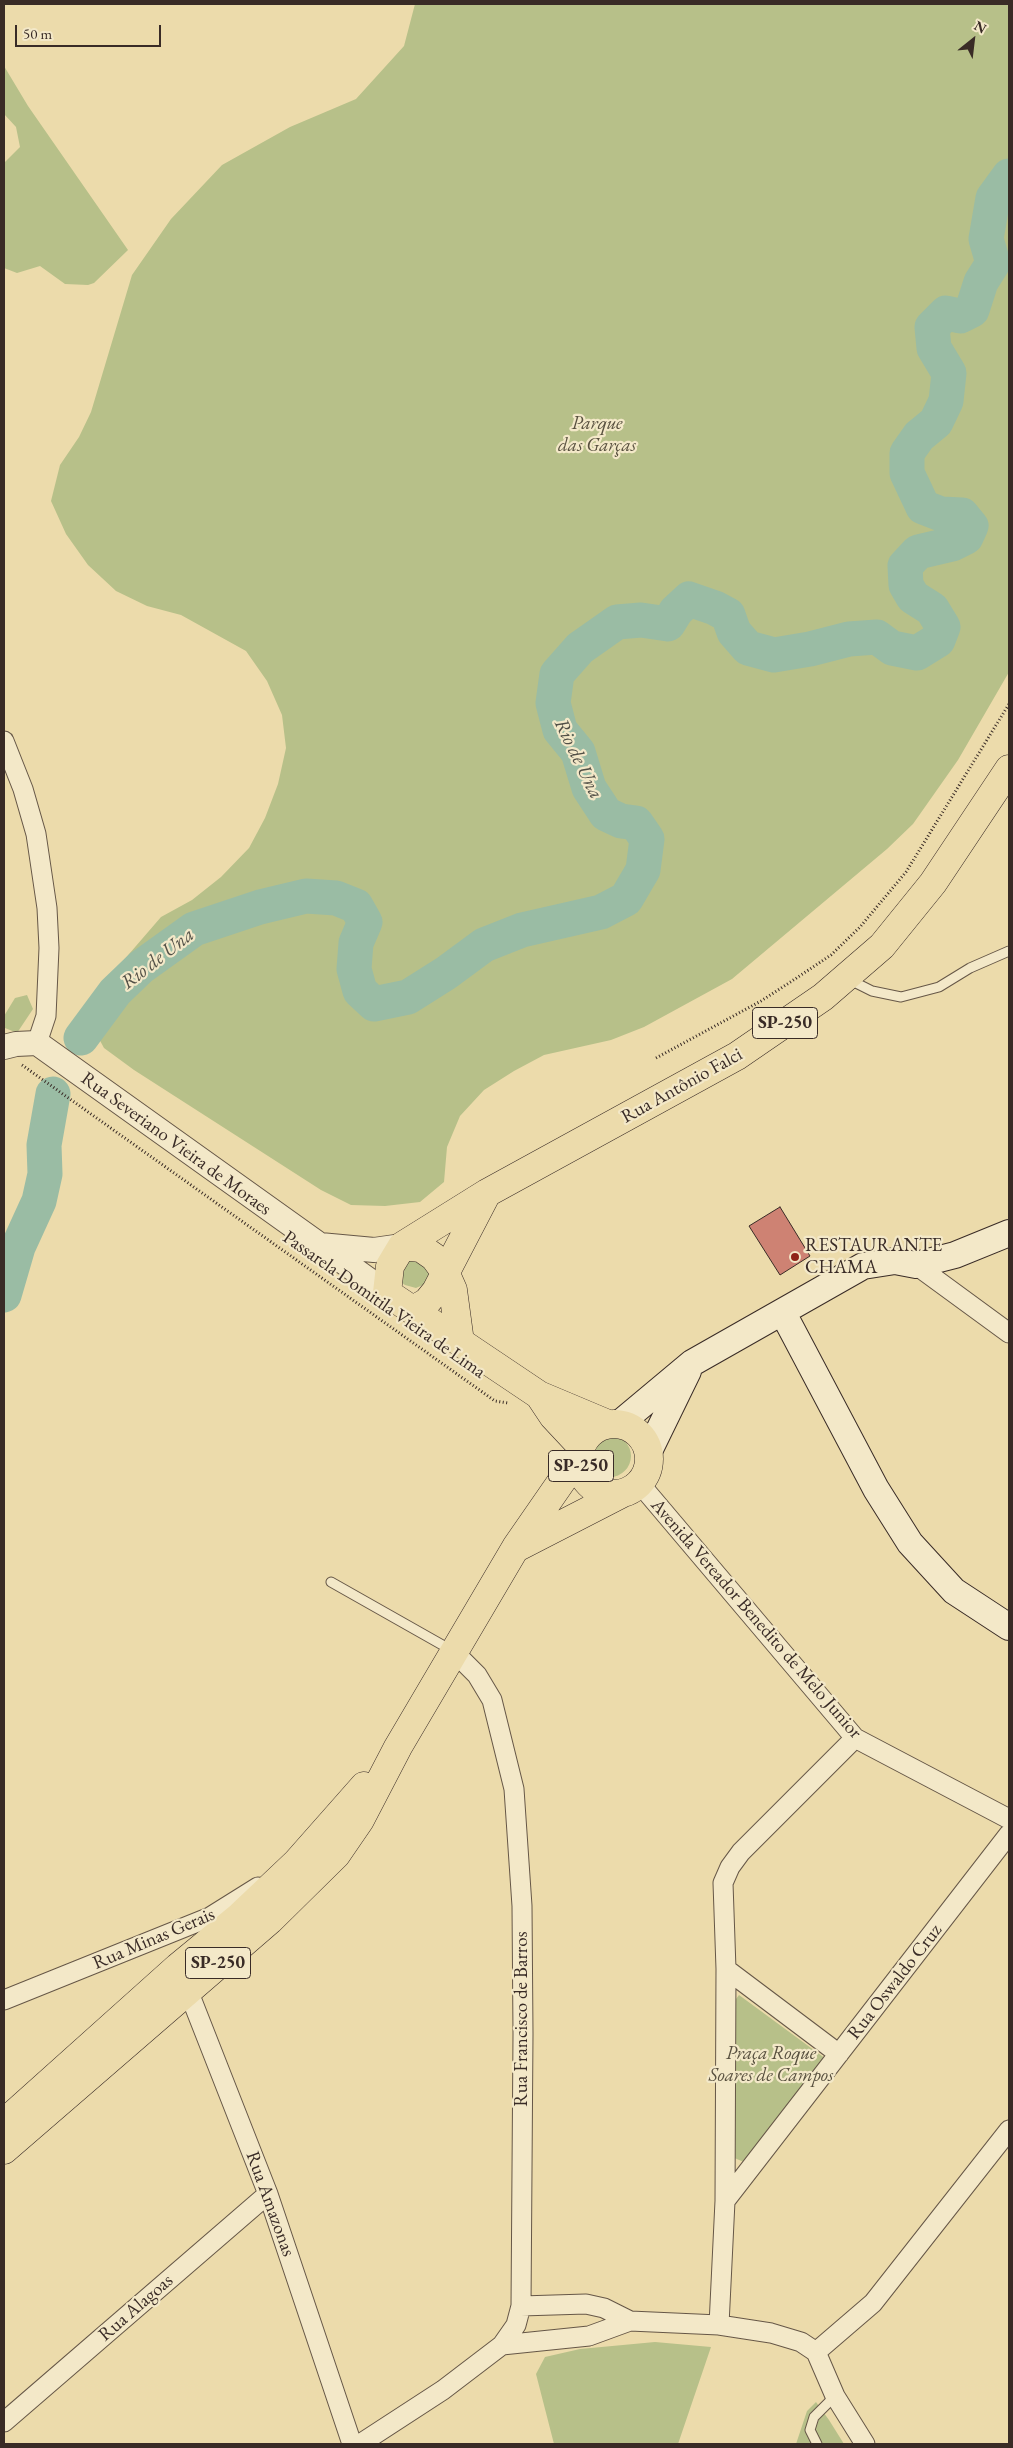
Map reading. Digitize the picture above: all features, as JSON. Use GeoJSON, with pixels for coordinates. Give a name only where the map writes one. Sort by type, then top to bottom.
{"type":"FeatureCollection","features":[{"type":"Feature","properties":{"kind":"main road","name":"Rua Antônio Falci"},"geometry":{"type":"LineString","coordinates":[[387,1293],[390,1266],[402,1246],[487,1193],[737,1056],[823,997],[882,946],[933,883],[1009,769]]}},
{"type":"Feature","properties":{"kind":"main road"},"geometry":{"type":"LineString","coordinates":[[413,1310],[427,1302],[436,1291],[487,1193]]}},
{"type":"Feature","properties":{"kind":"main road"},"geometry":{"type":"LineString","coordinates":[[613,1424],[692,1363],[863,1266],[895,1261],[916,1265],[955,1256],[1009,1233]]}},
{"type":"Feature","properties":{"kind":"main road","name":"Rua Severiano Vieira de Moraes"},"geometry":{"type":"LineString","coordinates":[[402,1246],[421,1248],[434,1257],[445,1272],[453,1290],[460,1342]]}},
{"type":"Feature","properties":{"kind":"main road","name":"Rua Severiano Vieira de Moraes"},"geometry":{"type":"LineString","coordinates":[[387,1293],[536,1394],[613,1424]]}},
{"type":"Feature","properties":{"kind":"main road"},"geometry":{"type":"LineString","coordinates":[[783,1313],[876,1490],[910,1544],[954,1590],[1009,1627]]}},
{"type":"Feature","properties":{"kind":"main road"},"geometry":{"type":"LineString","coordinates":[[649,1451],[692,1363]]}},
{"type":"Feature","properties":{"kind":"main road","name":"Rua Severiano Vieira de Moraes"},"geometry":{"type":"LineString","coordinates":[[536,1394],[580,1451]]}},
{"type":"Feature","properties":{"kind":"main road","name":"SP-250"},"geometry":{"type":"LineString","coordinates":[[4,2124],[183,1978],[270,1920],[336,1854],[360,1820],[398,1747],[516,1547],[580,1451],[587,1436],[596,1428],[613,1424],[638,1433],[649,1451],[648,1468],[630,1489],[516,1547]]}},
{"type":"Feature","properties":{"kind":"main road","name":"SP-250"},"geometry":{"type":"LineString","coordinates":[[580,1451],[583,1477],[600,1491],[630,1489]]}},
{"type":"Feature","properties":{"kind":"main road","name":"SP-250"},"geometry":{"type":"LineString","coordinates":[[4,2150],[183,1978],[240,1916],[296,1863],[398,1747]]}},
{"type":"Feature","properties":{"kind":"street"},"geometry":{"type":"LineString","coordinates":[[4,741],[23,789],[36,834],[47,908],[49,948],[46,1016],[37,1043],[16,1044],[12,1055]]}},
{"type":"Feature","properties":{"kind":"street","name":"Rua Severiano Vieira de Moraes"},"geometry":{"type":"LineString","coordinates":[[37,1043],[387,1293]]}},
{"type":"Feature","properties":{"kind":"street","name":"Rua Severiano Vieira de Moraes"},"geometry":{"type":"LineString","coordinates":[[316,1244],[358,1250],[402,1246]]}},
{"type":"Feature","properties":{"kind":"street"},"geometry":{"type":"LineString","coordinates":[[916,1265],[1009,1333]]}},
{"type":"Feature","properties":{"kind":"street","name":"Avenida Vereador Benedito de Melo Junior"},"geometry":{"type":"LineString","coordinates":[[630,1489],[855,1738],[1009,1819]]}},
{"type":"Feature","properties":{"kind":"street","name":"Rua Francisco de Barros"},"geometry":{"type":"LineString","coordinates":[[360,2444],[443,2390],[502,2346],[516,2325],[521,2306],[522,1906],[514,1789],[492,1700],[477,1675],[455,1652]]}},
{"type":"Feature","properties":{"kind":"street"},"geometry":{"type":"LineString","coordinates":[[719,2326],[725,2201],[726,1969],[723,1883],[730,1867],[742,1852],[855,1738]]}},
{"type":"Feature","properties":{"kind":"street","name":"Rua Oswaldo Cruz"},"geometry":{"type":"LineString","coordinates":[[725,2201],[1009,1834]]}},
{"type":"Feature","properties":{"kind":"street","name":"Rua Minas Gerais"},"geometry":{"type":"LineString","coordinates":[[4,2000],[210,1917],[296,1863]]}},
{"type":"Feature","properties":{"kind":"street"},"geometry":{"type":"LineString","coordinates":[[210,1917],[240,1916],[270,1920]]}},
{"type":"Feature","properties":{"kind":"street"},"geometry":{"type":"LineString","coordinates":[[726,1969],[839,2054]]}},
{"type":"Feature","properties":{"kind":"street","name":"Rua Amazonas"},"geometry":{"type":"LineString","coordinates":[[183,1978],[268,2194],[352,2444]]}},
{"type":"Feature","properties":{"kind":"street"},"geometry":{"type":"LineString","coordinates":[[816,2352],[873,2303],[1009,2130]]}},
{"type":"Feature","properties":{"kind":"street","name":"Rua Alagoas"},"geometry":{"type":"LineString","coordinates":[[4,2422],[268,2194]]}},
{"type":"Feature","properties":{"kind":"street"},"geometry":{"type":"LineString","coordinates":[[521,2306],[586,2304],[604,2308],[630,2321]]}},
{"type":"Feature","properties":{"kind":"street"},"geometry":{"type":"LineString","coordinates":[[502,2346],[589,2336],[630,2321],[719,2326],[771,2333],[801,2342],[816,2352],[835,2396],[865,2444]]}},
{"type":"Feature","properties":{"kind":"lane"},"geometry":{"type":"LineString","coordinates":[[845,978],[872,990],[901,997],[939,987],[970,968],[1009,951]]}},
{"type":"Feature","properties":{"kind":"lane"},"geometry":{"type":"LineString","coordinates":[[331,1582],[455,1652]]}},
{"type":"Feature","properties":{"kind":"lane"},"geometry":{"type":"LineString","coordinates":[[817,2444],[810,2430],[814,2417],[835,2396]]}},
{"type":"Feature","properties":{"kind":"path"},"geometry":{"type":"LineString","coordinates":[[656,1058],[784,986],[831,955],[860,927],[906,872],[1009,704]]}},
{"type":"Feature","properties":{"kind":"path","name":"Passarela Domitila Vieira de Lima"},"geometry":{"type":"LineString","coordinates":[[12,1055],[495,1401],[503,1403],[518,1402],[536,1394]]}},
{"type":"Feature","properties":{"kind":"green space","name":"Parque das Garças"},"geometry":{"type":"Polygon","coordinates":[[[415,4],[1009,4],[1009,672],[958,760],[913,824],[887,849],[732,979],[644,1027],[611,1040],[544,1055],[484,1090],[460,1116],[447,1147],[444,1182],[420,1202],[385,1206],[351,1205],[321,1190],[134,1070],[104,1048],[84,1011],[104,983],[161,917],[192,900],[221,877],[249,848],[265,818],[278,784],[286,748],[282,715],[267,681],[246,651],[181,615],[147,606],[116,591],[88,565],[66,534],[51,501],[60,465],[79,437],[91,412],[132,275],[171,219],[222,165],[290,127],[356,99],[404,46],[415,4]]]}},
{"type":"Feature","properties":{"kind":"green space"},"geometry":{"type":"Polygon","coordinates":[[[4,66],[28,106],[128,250],[94,283],[88,285],[65,284],[40,266],[17,273],[4,268],[4,163],[20,147],[16,127],[4,114],[4,66]]]}},
{"type":"Feature","properties":{"kind":"green space"},"geometry":{"type":"Polygon","coordinates":[[[27,995],[33,1009],[17,1033],[5,1028],[4,1016],[15,998],[27,995]]]}},
{"type":"Feature","properties":{"kind":"green space"},"geometry":{"type":"Polygon","coordinates":[[[414,1254],[431,1273],[425,1284],[416,1288],[401,1282],[398,1267],[414,1254]]]}},
{"type":"Feature","properties":{"kind":"green space"},"geometry":{"type":"Polygon","coordinates":[[[610,1435],[625,1441],[631,1456],[625,1471],[610,1477],[595,1471],[589,1456],[595,1441],[610,1435]]]}},
{"type":"Feature","properties":{"kind":"green space","name":"Praça Roque Soares de Campos"},"geometry":{"type":"Polygon","coordinates":[[[739,1995],[826,2059],[744,2162],[732,2157],[733,2003],[739,1995]]]}},
{"type":"Feature","properties":{"kind":"green space"},"geometry":{"type":"Polygon","coordinates":[[[655,2342],[711,2347],[678,2444],[554,2444],[536,2374],[545,2357],[580,2349],[655,2342]]]}},
{"type":"Feature","properties":{"kind":"green space"},"geometry":{"type":"Polygon","coordinates":[[[816,2402],[844,2444],[796,2444],[807,2411],[816,2402]]]}},
{"type":"Feature","properties":{"kind":"building"},"geometry":{"type":"Polygon","coordinates":[[[780,1207],[810,1256],[780,1275],[749,1226],[780,1207]]]}},
{"type":"Feature","properties":{"kind":"waterway","name":"Rio de Una"},"geometry":{"type":"LineString","coordinates":[[81,1038],[115,992],[141,967],[194,929],[260,907],[306,896],[336,898],[356,906],[365,922],[356,943],[354,969],[360,991],[374,1004],[408,997],[446,973],[484,945],[522,930],[601,912],[626,899],[643,870],[647,839],[636,823],[621,821],[606,814],[589,788],[578,752],[560,730],[553,703],[557,674],[580,648],[617,622],[641,620],[668,624],[676,611],[689,599],[715,608],[728,615],[734,632],[748,648],[774,655],[810,649],[849,639],[877,637],[892,648],[917,653],[938,640],[943,627],[932,609],[913,597],[906,585],[905,566],[918,552],[952,544],[966,537],[971,526],[962,515],[941,514],[923,507],[907,473],[907,453],[919,436],[936,422],[946,401],[949,373],[934,348],[932,327],[946,313],[960,316],[972,310],[981,282],[993,263],[986,239],[993,198],[1009,176]]}},
{"type":"Feature","properties":{"kind":"waterway","name":"Rio de Una"},"geometry":{"type":"LineString","coordinates":[[4,1295],[18,1247],[39,1201],[45,1174],[44,1145],[53,1094]]}},
{"type":"Feature","properties":{"kind":"place","name":"RESTAURANTE CHAMA"},"geometry":{"type":"Point","coordinates":[795,1257]}}]}
